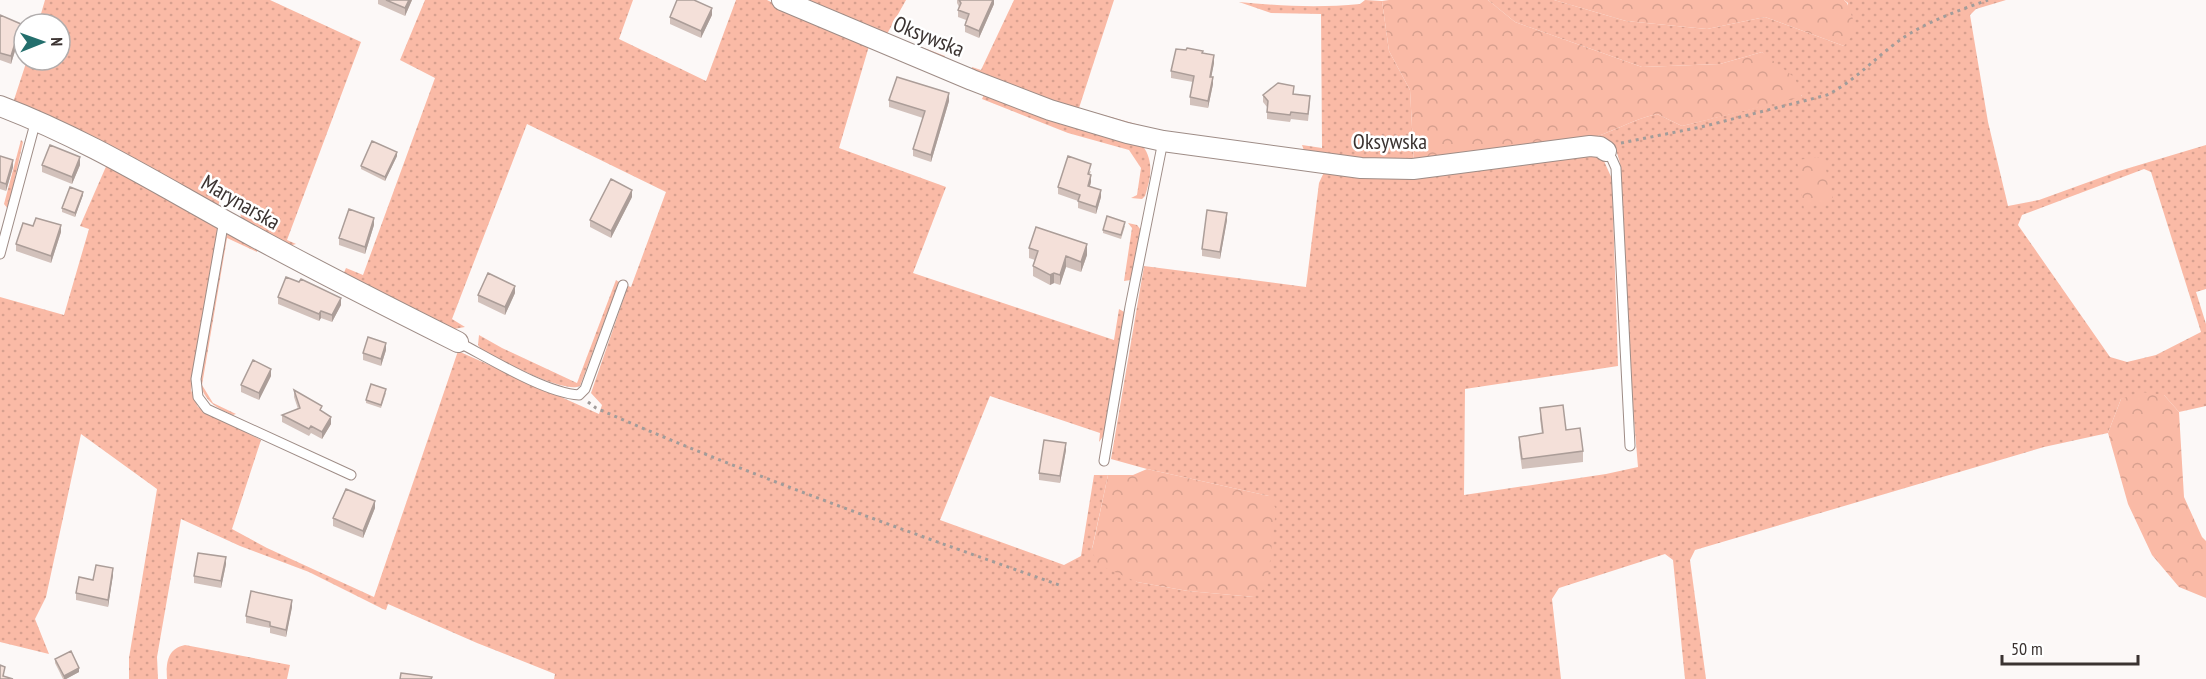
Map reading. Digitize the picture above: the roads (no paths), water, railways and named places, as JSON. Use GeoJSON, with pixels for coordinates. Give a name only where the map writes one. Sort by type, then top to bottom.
{"type":"FeatureCollection","features":[{"type":"Feature","properties":{"kind":"street","name":"Oksywska"},"geometry":{"type":"LineString","coordinates":[[782,0],[972,80],[1050,110],[1096,125],[1163,141],[1334,165],[1386,169],[1413,169],[1590,146],[1606,151]]}},
{"type":"Feature","properties":{"kind":"street","name":"Marynarska"},"geometry":{"type":"LineString","coordinates":[[0,106],[36,120],[114,157],[348,288],[458,342]]}},
{"type":"Feature","properties":{"kind":"lane"},"geometry":{"type":"LineString","coordinates":[[0,254],[36,120]]}},
{"type":"Feature","properties":{"kind":"lane"},"geometry":{"type":"LineString","coordinates":[[1104,461],[1130,307],[1163,141]]}},
{"type":"Feature","properties":{"kind":"lane"},"geometry":{"type":"LineString","coordinates":[[1606,151],[1616,168],[1630,446]]}},
{"type":"Feature","properties":{"kind":"lane"},"geometry":{"type":"LineString","coordinates":[[224,220],[196,379],[198,397],[207,409],[351,475]]}},
{"type":"Feature","properties":{"kind":"lane"},"geometry":{"type":"LineString","coordinates":[[458,342],[556,390],[579,395],[585,389],[623,285]]}}]}
